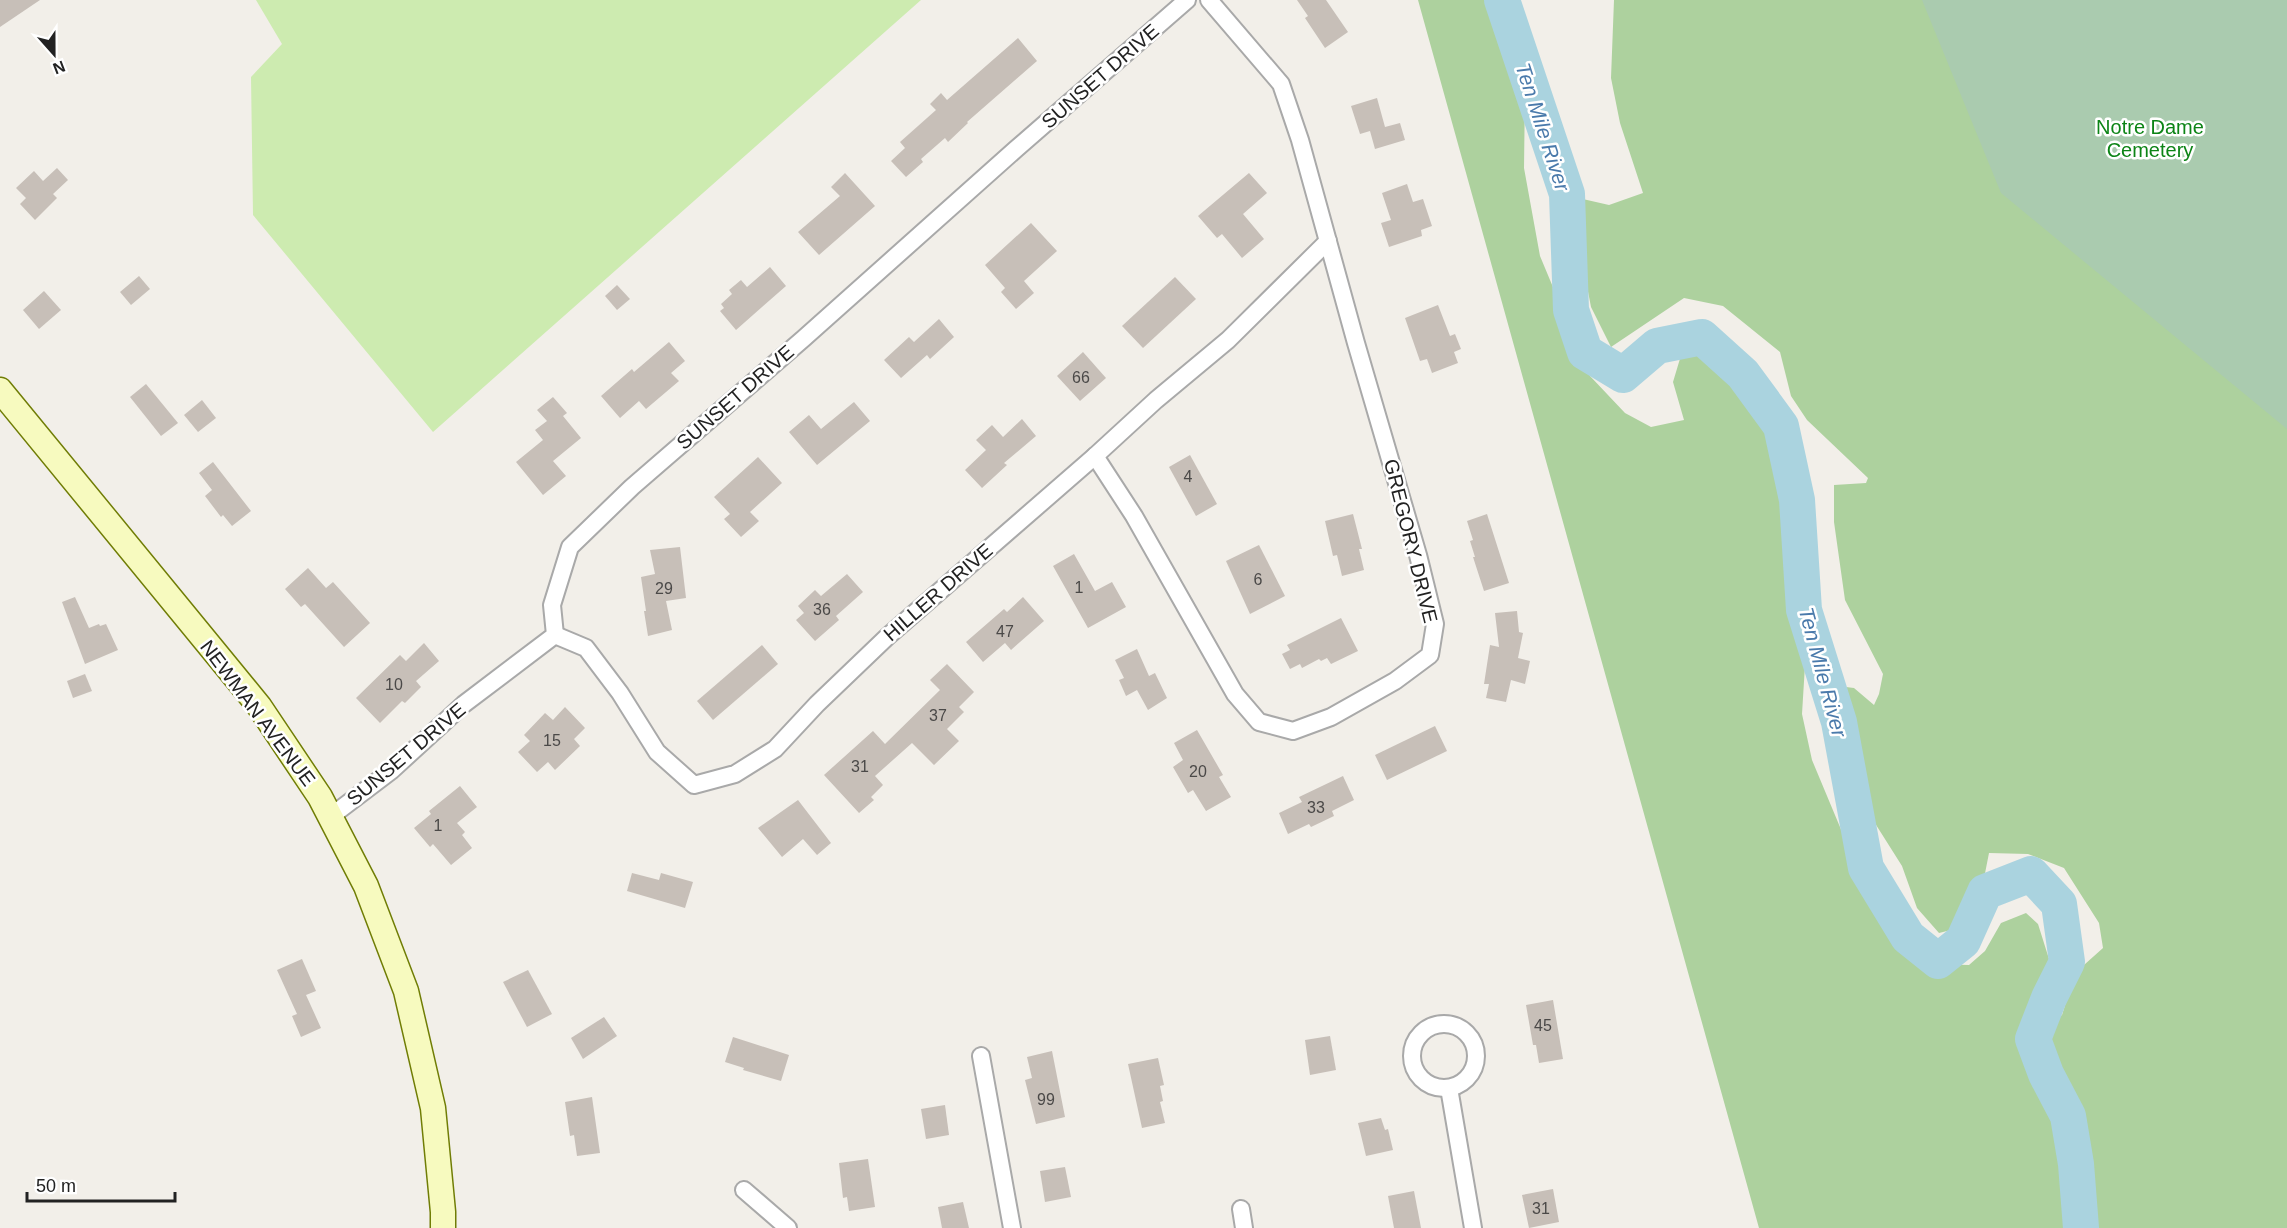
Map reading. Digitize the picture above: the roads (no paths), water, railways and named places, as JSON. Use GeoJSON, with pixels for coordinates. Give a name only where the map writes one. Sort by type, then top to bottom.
{"type":"FeatureCollection","features":[{"type":"Feature","properties":{"kind":"main road","name":"NEWMAN AVENUE"},"geometry":{"type":"LineString","coordinates":[[0,390],[259,706],[320,797],[366,886],[406,991],[433,1108],[443,1228]]}},
{"type":"Feature","properties":{"kind":"street","name":"SUNSET DRIVE"},"geometry":{"type":"LineString","coordinates":[[330,817],[392,770],[464,704],[555,635],[552,605],[570,547],[632,487],[1016,148],[1188,0]]}},
{"type":"Feature","properties":{"kind":"street","name":"GREGORY DRIVE"},"geometry":{"type":"LineString","coordinates":[[1095,456],[1134,516],[1235,694],[1259,722],[1293,731],[1331,717],[1395,681],[1430,655],[1435,624],[1427,589],[1300,140],[1281,84],[1209,0]]}},
{"type":"Feature","properties":{"kind":"street","name":"HILLER DRIVE"},"geometry":{"type":"LineString","coordinates":[[555,635],[586,648],[620,693],[657,752],[694,785],[735,774],[775,749],[817,704],[887,637],[1156,400],[1228,340],[1328,241]]}},
{"type":"Feature","properties":{"kind":"street"},"geometry":{"type":"LineString","coordinates":[[981,1056],[1012,1228]]}},
{"type":"Feature","properties":{"kind":"street"},"geometry":{"type":"LineString","coordinates":[[1449,1088],[1473,1228]]}},
{"type":"Feature","properties":{"kind":"street"},"geometry":{"type":"LineString","coordinates":[[744,1190],[788,1228]]}},
{"type":"Feature","properties":{"kind":"street"},"geometry":{"type":"LineString","coordinates":[[1241,1209],[1244,1228]]}},
{"type":"Feature","properties":{"kind":"waterway","name":"Ten Mile River"},"geometry":{"type":"LineString","coordinates":[[1502,0],[1567,194],[1571,310],[1585,352],[1623,375],[1657,346],[1702,337],[1743,374],[1781,426],[1797,500],[1804,610],[1839,722],[1866,868],[1908,937],[1938,961],[1963,941],[1985,892],[2031,874],[2059,904],[2067,962],[2049,998],[2033,1039],[2046,1074],[2068,1116],[2076,1164],[2081,1228]]}},
{"type":"Feature","properties":{"kind":"park label","name":"Notre Dame Cemetery"},"geometry":{"type":"Point","coordinates":[2150,138]}}]}
